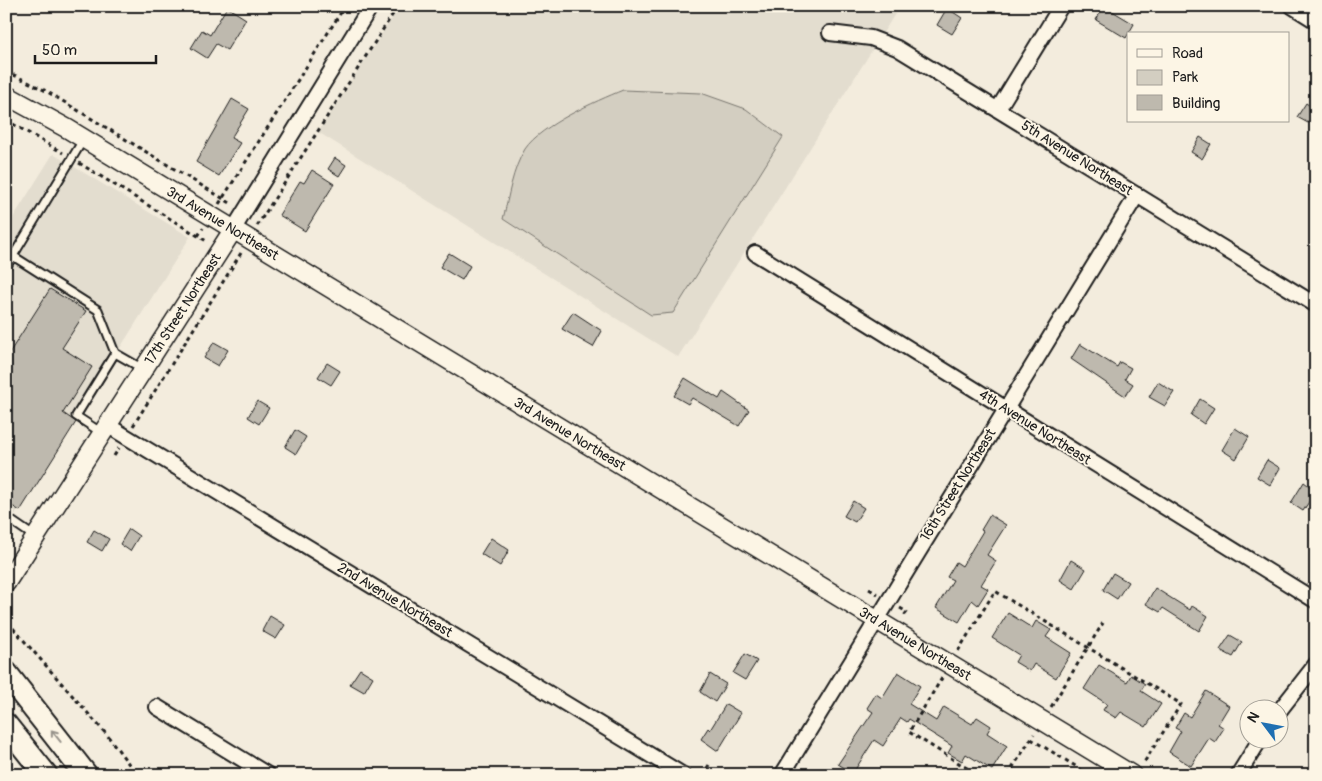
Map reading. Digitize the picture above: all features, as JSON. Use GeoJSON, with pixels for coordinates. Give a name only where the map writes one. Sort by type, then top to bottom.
{"type":"FeatureCollection","features":[{"type":"Feature","properties":{"kind":"main road"},"geometry":{"type":"LineString","coordinates":[[6,673],[86,775]]}},
{"type":"Feature","properties":{"kind":"main road"},"geometry":{"type":"LineString","coordinates":[[6,725],[46,775]]}},
{"type":"Feature","properties":{"kind":"street","name":"17th Street Northeast"},"geometry":{"type":"LineString","coordinates":[[6,583],[233,230],[372,6]]}},
{"type":"Feature","properties":{"kind":"street"},"geometry":{"type":"LineString","coordinates":[[998,108],[1062,6]]}},
{"type":"Feature","properties":{"kind":"street"},"geometry":{"type":"LineString","coordinates":[[1292,6],[1316,21]]}},
{"type":"Feature","properties":{"kind":"street","name":"5th Avenue Northeast"},"geometry":{"type":"LineString","coordinates":[[830,34],[871,38],[897,48],[998,108],[1316,305]]}},
{"type":"Feature","properties":{"kind":"street","name":"3rd Avenue Northeast"},"geometry":{"type":"LineString","coordinates":[[6,95],[84,138],[1132,775]]}},
{"type":"Feature","properties":{"kind":"street","name":"16th Street Northeast"},"geometry":{"type":"LineString","coordinates":[[782,775],[875,620],[1137,195]]}},
{"type":"Feature","properties":{"kind":"street","name":"4th Avenue Northeast"},"geometry":{"type":"LineString","coordinates":[[755,253],[1316,601]]}},
{"type":"Feature","properties":{"kind":"street","name":"2nd Avenue Northeast"},"geometry":{"type":"LineString","coordinates":[[104,429],[680,774]]}},
{"type":"Feature","properties":{"kind":"street"},"geometry":{"type":"LineString","coordinates":[[1289,698],[1316,664]]}},
{"type":"Feature","properties":{"kind":"street"},"geometry":{"type":"LineString","coordinates":[[157,707],[268,775]]}},
{"type":"Feature","properties":{"kind":"street"},"geometry":{"type":"LineString","coordinates":[[1238,775],[1255,748]]}},
{"type":"Feature","properties":{"kind":"lane"},"geometry":{"type":"LineString","coordinates":[[6,267],[84,138]]}},
{"type":"Feature","properties":{"kind":"lane"},"geometry":{"type":"LineString","coordinates":[[13,256],[98,310],[115,353],[143,369]]}},
{"type":"Feature","properties":{"kind":"lane"},"geometry":{"type":"LineString","coordinates":[[104,429],[76,416],[115,353]]}},
{"type":"Feature","properties":{"kind":"lane"},"geometry":{"type":"LineString","coordinates":[[6,517],[35,536]]}},
{"type":"Feature","properties":{"kind":"path"},"geometry":{"type":"LineString","coordinates":[[6,71],[46,91],[223,198],[346,6]]}},
{"type":"Feature","properties":{"kind":"path"},"geometry":{"type":"LineString","coordinates":[[260,221],[398,6]]}},
{"type":"Feature","properties":{"kind":"path"},"geometry":{"type":"LineString","coordinates":[[6,120],[72,158],[198,236]]}},
{"type":"Feature","properties":{"kind":"path"},"geometry":{"type":"LineString","coordinates":[[138,418],[237,259]]}},
{"type":"Feature","properties":{"kind":"path"},"geometry":{"type":"LineString","coordinates":[[961,645],[995,591],[1088,647],[1180,704],[1147,758]]}},
{"type":"Feature","properties":{"kind":"path"},"geometry":{"type":"LineString","coordinates":[[1054,701],[1103,623]]}},
{"type":"Feature","properties":{"kind":"path"},"geometry":{"type":"LineString","coordinates":[[6,624],[12,627],[100,727],[137,775]]}},
{"type":"Feature","properties":{"kind":"path"},"geometry":{"type":"LineString","coordinates":[[939,683],[909,732],[978,775]]}},
{"type":"Feature","properties":{"kind":"path"},"geometry":{"type":"LineString","coordinates":[[1008,775],[1031,739],[1090,775]]}},
{"type":"Feature","properties":{"kind":"path"},"geometry":{"type":"LineString","coordinates":[[703,775],[709,765]]}},
{"type":"Feature","properties":{"kind":"shaded area"},"geometry":{"type":"Polygon","coordinates":[[[400,6],[900,6],[678,357],[318,132],[400,6]]]}},
{"type":"Feature","properties":{"kind":"shaded area"},"geometry":{"type":"Polygon","coordinates":[[[53,154],[190,237],[6,529],[6,229],[53,154]]]}},
{"type":"Feature","properties":{"kind":"green space"},"geometry":{"type":"Polygon","coordinates":[[[623,90],[701,93],[746,109],[783,137],[673,313],[651,315],[503,219],[517,166],[525,149],[533,140],[543,131],[570,115],[623,90]]]}},
{"type":"Feature","properties":{"kind":"building"},"geometry":{"type":"Polygon","coordinates":[[[1104,6],[1134,24],[1129,32],[1127,32],[1126,38],[1096,20],[1104,6]]]}},
{"type":"Feature","properties":{"kind":"building"},"geometry":{"type":"Polygon","coordinates":[[[227,7],[246,19],[227,50],[216,44],[207,58],[191,48],[202,30],[210,35],[227,7]]]}},
{"type":"Feature","properties":{"kind":"building"},"geometry":{"type":"Polygon","coordinates":[[[947,8],[962,18],[952,34],[937,25],[947,8]]]}},
{"type":"Feature","properties":{"kind":"building"},"geometry":{"type":"Polygon","coordinates":[[[232,99],[249,109],[231,138],[240,143],[219,176],[196,162],[232,99]]]}},
{"type":"Feature","properties":{"kind":"building"},"geometry":{"type":"Polygon","coordinates":[[[1306,103],[1316,110],[1308,123],[1297,117],[1306,103]]]}},
{"type":"Feature","properties":{"kind":"building"},"geometry":{"type":"Polygon","coordinates":[[[1200,137],[1211,144],[1202,159],[1191,152],[1200,137]]]}},
{"type":"Feature","properties":{"kind":"building"},"geometry":{"type":"Polygon","coordinates":[[[335,158],[346,165],[339,176],[328,169],[335,158]]]}},
{"type":"Feature","properties":{"kind":"building"},"geometry":{"type":"Polygon","coordinates":[[[312,170],[334,184],[305,231],[279,215],[300,181],[304,183],[312,170]]]}},
{"type":"Feature","properties":{"kind":"building"},"geometry":{"type":"Polygon","coordinates":[[[449,253],[470,266],[462,280],[440,267],[449,253]]]}},
{"type":"Feature","properties":{"kind":"building"},"geometry":{"type":"Polygon","coordinates":[[[50,289],[86,311],[62,348],[92,367],[63,413],[76,422],[20,511],[6,502],[6,358],[50,289]]]}},
{"type":"Feature","properties":{"kind":"building"},"geometry":{"type":"Polygon","coordinates":[[[573,312],[602,331],[593,347],[562,329],[573,312]]]}},
{"type":"Feature","properties":{"kind":"building"},"geometry":{"type":"Polygon","coordinates":[[[214,342],[228,350],[218,366],[204,358],[214,342]]]}},
{"type":"Feature","properties":{"kind":"building"},"geometry":{"type":"Polygon","coordinates":[[[1080,344],[1117,367],[1120,362],[1131,368],[1125,379],[1133,384],[1125,396],[1071,359],[1080,344]]]}},
{"type":"Feature","properties":{"kind":"building"},"geometry":{"type":"Polygon","coordinates":[[[327,363],[340,371],[331,385],[318,377],[327,363]]]}},
{"type":"Feature","properties":{"kind":"building"},"geometry":{"type":"Polygon","coordinates":[[[685,378],[719,399],[723,392],[749,410],[739,426],[692,398],[688,404],[674,396],[685,378]]]}},
{"type":"Feature","properties":{"kind":"building"},"geometry":{"type":"Polygon","coordinates":[[[1158,382],[1174,392],[1165,406],[1149,397],[1158,382]]]}},
{"type":"Feature","properties":{"kind":"building"},"geometry":{"type":"Polygon","coordinates":[[[1200,399],[1214,408],[1204,424],[1191,415],[1200,399]]]}},
{"type":"Feature","properties":{"kind":"building"},"geometry":{"type":"Polygon","coordinates":[[[257,401],[269,408],[259,424],[248,417],[257,401]]]}},
{"type":"Feature","properties":{"kind":"building"},"geometry":{"type":"Polygon","coordinates":[[[1235,428],[1249,437],[1236,459],[1222,450],[1235,428]]]}},
{"type":"Feature","properties":{"kind":"building"},"geometry":{"type":"Polygon","coordinates":[[[295,430],[306,437],[296,454],[285,447],[295,430]]]}},
{"type":"Feature","properties":{"kind":"building"},"geometry":{"type":"Polygon","coordinates":[[[1267,460],[1280,468],[1270,485],[1257,477],[1267,460]]]}},
{"type":"Feature","properties":{"kind":"building"},"geometry":{"type":"Polygon","coordinates":[[[1304,482],[1316,491],[1303,511],[1291,503],[1304,482]]]}},
{"type":"Feature","properties":{"kind":"building"},"geometry":{"type":"Polygon","coordinates":[[[853,501],[864,508],[855,522],[844,516],[853,501]]]}},
{"type":"Feature","properties":{"kind":"building"},"geometry":{"type":"Polygon","coordinates":[[[990,515],[1006,525],[987,555],[996,561],[981,585],[988,589],[978,605],[972,600],[959,622],[936,608],[953,580],[947,577],[956,562],[962,566],[983,531],[981,530],[990,515]]]}},
{"type":"Feature","properties":{"kind":"building"},"geometry":{"type":"Polygon","coordinates":[[[129,529],[139,536],[130,551],[120,544],[129,529]]]}},
{"type":"Feature","properties":{"kind":"building"},"geometry":{"type":"Polygon","coordinates":[[[94,530],[109,539],[102,551],[87,542],[94,530]]]}},
{"type":"Feature","properties":{"kind":"building"},"geometry":{"type":"Polygon","coordinates":[[[491,538],[509,550],[500,566],[481,554],[491,538]]]}},
{"type":"Feature","properties":{"kind":"building"},"geometry":{"type":"Polygon","coordinates":[[[1071,560],[1086,569],[1074,589],[1060,580],[1071,560]]]}},
{"type":"Feature","properties":{"kind":"building"},"geometry":{"type":"Polygon","coordinates":[[[1113,573],[1128,582],[1117,599],[1103,590],[1113,573]]]}},
{"type":"Feature","properties":{"kind":"building"},"geometry":{"type":"Polygon","coordinates":[[[1155,588],[1190,610],[1192,606],[1208,616],[1199,631],[1163,608],[1160,612],[1146,604],[1155,588]]]}},
{"type":"Feature","properties":{"kind":"building"},"geometry":{"type":"Polygon","coordinates":[[[1008,613],[1032,628],[1036,621],[1051,630],[1046,637],[1071,653],[1056,678],[1034,664],[1030,671],[1015,662],[1019,655],[992,638],[1008,613]]]}},
{"type":"Feature","properties":{"kind":"building"},"geometry":{"type":"Polygon","coordinates":[[[270,616],[285,625],[276,639],[262,631],[270,616]]]}},
{"type":"Feature","properties":{"kind":"building"},"geometry":{"type":"Polygon","coordinates":[[[1230,635],[1242,642],[1233,657],[1220,650],[1230,635]]]}},
{"type":"Feature","properties":{"kind":"building"},"geometry":{"type":"Polygon","coordinates":[[[745,654],[757,661],[745,680],[733,673],[745,654]]]}},
{"type":"Feature","properties":{"kind":"building"},"geometry":{"type":"Polygon","coordinates":[[[1099,665],[1127,682],[1131,675],[1145,684],[1141,691],[1161,704],[1146,727],[1121,712],[1116,718],[1103,710],[1107,704],[1084,689],[1099,665]]]}},
{"type":"Feature","properties":{"kind":"building"},"geometry":{"type":"Polygon","coordinates":[[[360,669],[373,677],[364,692],[350,684],[360,669]]]}},
{"type":"Feature","properties":{"kind":"building"},"geometry":{"type":"Polygon","coordinates":[[[898,672],[920,686],[909,704],[936,721],[944,707],[972,724],[977,717],[991,726],[987,733],[1007,746],[992,770],[966,754],[962,761],[948,753],[952,746],[909,719],[907,722],[901,718],[883,746],[874,740],[853,773],[838,764],[873,712],[867,708],[876,694],[882,698],[898,672]]]}},
{"type":"Feature","properties":{"kind":"building"},"geometry":{"type":"Polygon","coordinates":[[[710,674],[726,684],[715,702],[700,692],[710,674]]]}},
{"type":"Feature","properties":{"kind":"building"},"geometry":{"type":"Polygon","coordinates":[[[1206,691],[1229,706],[1218,724],[1224,728],[1215,742],[1209,738],[1191,766],[1169,752],[1181,731],[1175,728],[1184,713],[1190,717],[1206,691]]]}},
{"type":"Feature","properties":{"kind":"building"},"geometry":{"type":"Polygon","coordinates":[[[726,704],[741,713],[718,751],[701,739],[708,728],[710,730],[726,704]]]}}]}
